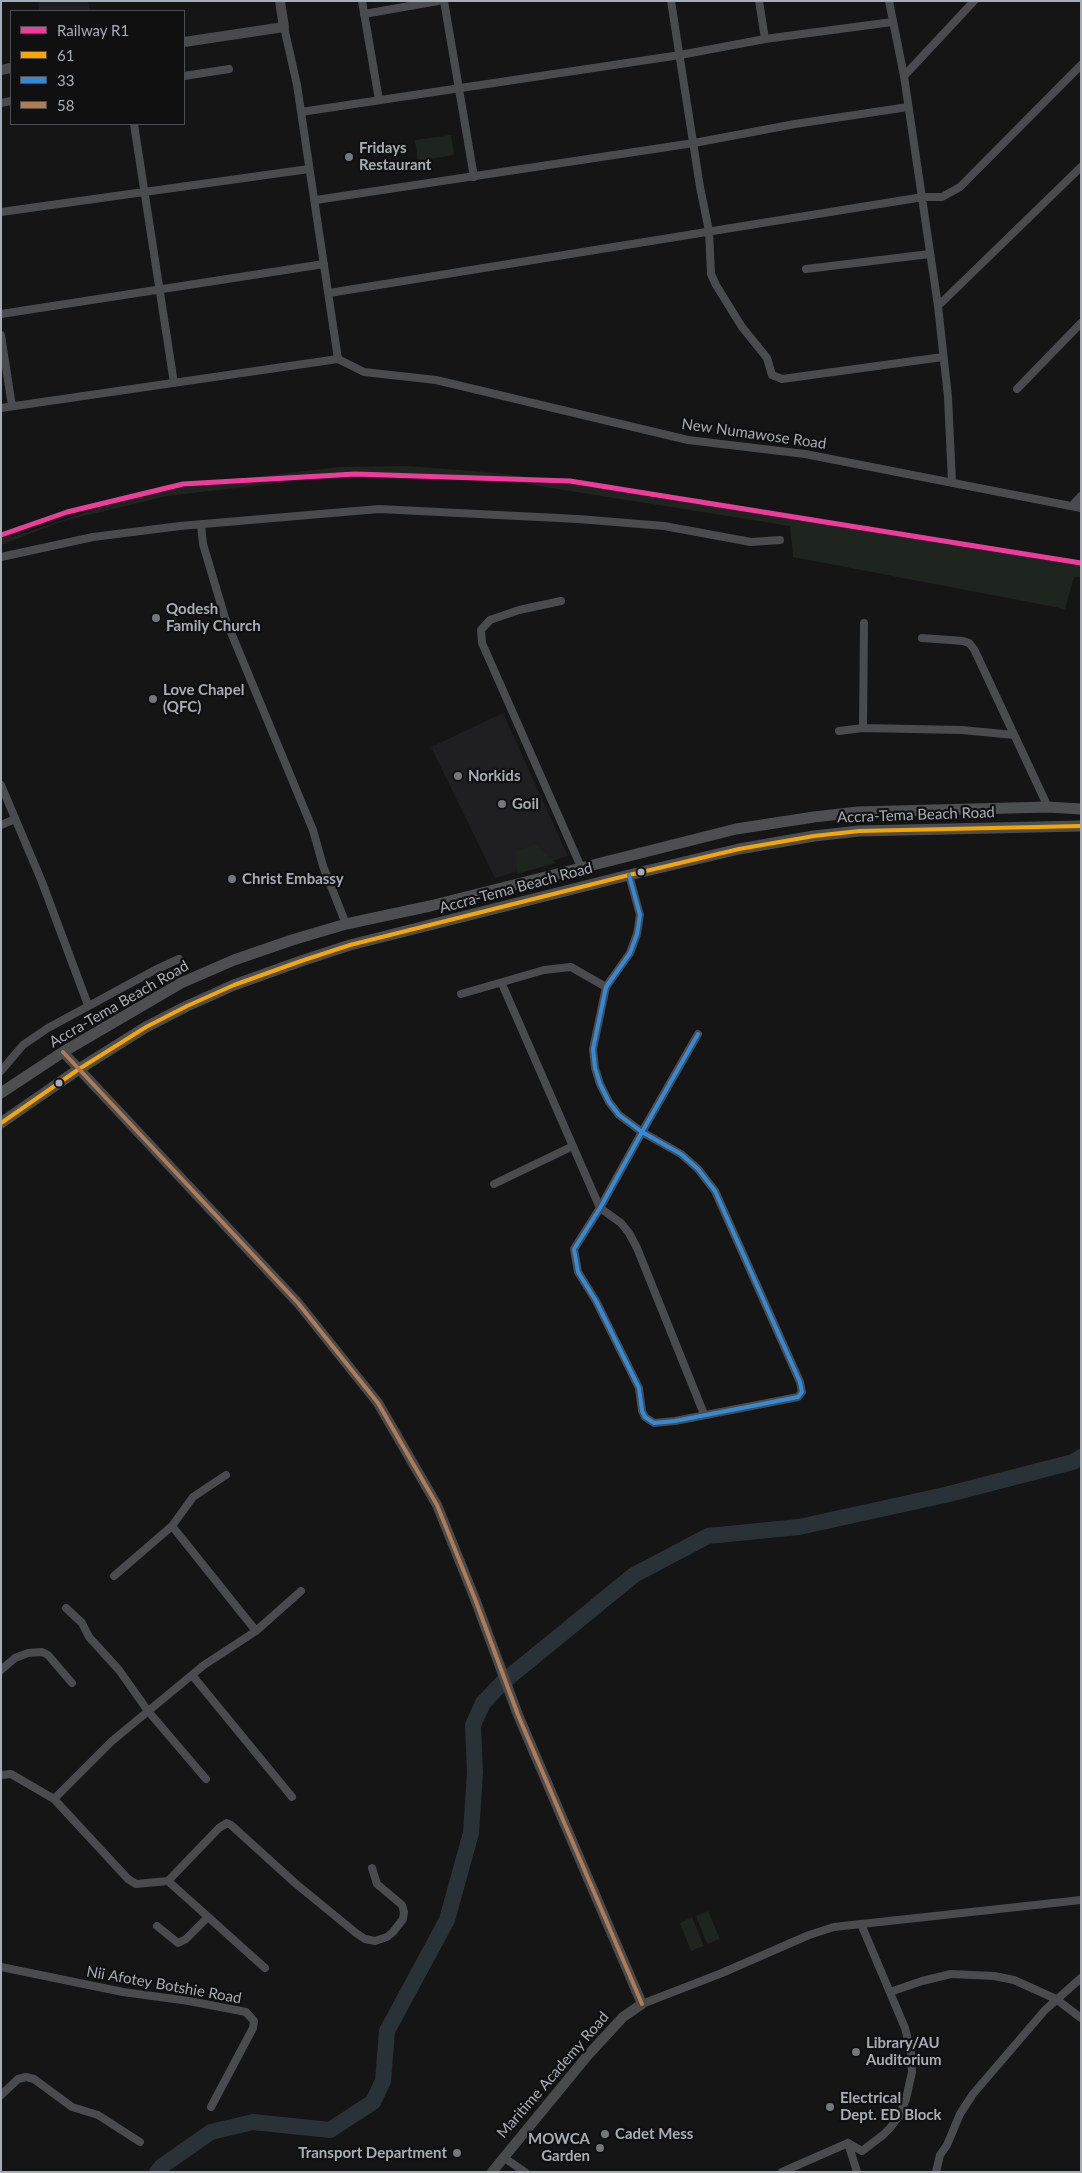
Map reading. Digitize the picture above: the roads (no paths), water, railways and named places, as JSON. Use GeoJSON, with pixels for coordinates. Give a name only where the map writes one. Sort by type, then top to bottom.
{"type":"FeatureCollection","features":[{"type":"Feature","properties":{"kind":"main road","name":"Accra-Tema Beach Road"},"geometry":{"type":"LineString","coordinates":[[1,1093],[63,1052],[181,983],[234,960],[346,924],[430,906],[736,829],[814,816],[858,812],[1048,807],[1081,809]]}},
{"type":"Feature","properties":{"kind":"main road","name":"Accra-Tema Beach Road"},"geometry":{"type":"LineString","coordinates":[[1,1123],[79,1069],[146,1027],[234,985],[350,945],[739,849],[814,836],[858,831],[1081,826]]}},
{"type":"Feature","properties":{"kind":"main road"},"geometry":{"type":"LineString","coordinates":[[346,924],[350,945]]}},
{"type":"Feature","properties":{"kind":"street"},"geometry":{"type":"LineString","coordinates":[[1,408],[338,359],[316,200],[280,1]]}},
{"type":"Feature","properties":{"kind":"street"},"geometry":{"type":"LineString","coordinates":[[362,1],[379,100]]}},
{"type":"Feature","properties":{"kind":"street"},"geometry":{"type":"LineString","coordinates":[[364,14],[438,1]]}},
{"type":"Feature","properties":{"kind":"street"},"geometry":{"type":"LineString","coordinates":[[444,1],[474,177]]}},
{"type":"Feature","properties":{"kind":"street"},"geometry":{"type":"LineString","coordinates":[[671,1],[709,231],[711,274],[742,327],[767,358],[771,373],[775,378],[782,379],[943,357]]}},
{"type":"Feature","properties":{"kind":"street"},"geometry":{"type":"LineString","coordinates":[[759,1],[765,39]]}},
{"type":"Feature","properties":{"kind":"street"},"geometry":{"type":"LineString","coordinates":[[889,1],[904,76],[938,306],[948,397],[952,482]]}},
{"type":"Feature","properties":{"kind":"street"},"geometry":{"type":"LineString","coordinates":[[904,76],[974,1]]}},
{"type":"Feature","properties":{"kind":"street"},"geometry":{"type":"LineString","coordinates":[[301,112],[680,55],[765,39],[892,22]]}},
{"type":"Feature","properties":{"kind":"street"},"geometry":{"type":"LineString","coordinates":[[185,42],[284,27]]}},
{"type":"Feature","properties":{"kind":"street"},"geometry":{"type":"LineString","coordinates":[[329,293],[923,197],[942,196],[960,187],[1081,65]]}},
{"type":"Feature","properties":{"kind":"street"},"geometry":{"type":"LineString","coordinates":[[185,76],[229,69]]}},
{"type":"Feature","properties":{"kind":"street"},"geometry":{"type":"LineString","coordinates":[[316,200],[694,143],[795,124],[908,107]]}},
{"type":"Feature","properties":{"kind":"street"},"geometry":{"type":"LineString","coordinates":[[134,125],[158,290],[174,383]]}},
{"type":"Feature","properties":{"kind":"street"},"geometry":{"type":"LineString","coordinates":[[938,306],[1081,166]]}},
{"type":"Feature","properties":{"kind":"street"},"geometry":{"type":"LineString","coordinates":[[1,212],[309,169]]}},
{"type":"Feature","properties":{"kind":"street"},"geometry":{"type":"LineString","coordinates":[[806,269],[930,254]]}},
{"type":"Feature","properties":{"kind":"street"},"geometry":{"type":"LineString","coordinates":[[1,314],[324,264]]}},
{"type":"Feature","properties":{"kind":"street"},"geometry":{"type":"LineString","coordinates":[[1017,389],[1081,323]]}},
{"type":"Feature","properties":{"kind":"street"},"geometry":{"type":"LineString","coordinates":[[1,335],[3,359],[12,406]]}},
{"type":"Feature","properties":{"kind":"street","name":"New Numawose Road"},"geometry":{"type":"LineString","coordinates":[[338,359],[364,372],[436,380],[688,440],[805,454],[1081,508]]}},
{"type":"Feature","properties":{"kind":"street"},"geometry":{"type":"LineString","coordinates":[[1072,506],[1081,496]]}},
{"type":"Feature","properties":{"kind":"street"},"geometry":{"type":"LineString","coordinates":[[1,557],[93,537],[180,526],[379,510],[578,519],[664,526],[751,542],[780,540]]}},
{"type":"Feature","properties":{"kind":"street"},"geometry":{"type":"LineString","coordinates":[[201,525],[203,544],[225,618],[313,830],[326,873],[346,924]]}},
{"type":"Feature","properties":{"kind":"street"},"geometry":{"type":"LineString","coordinates":[[561,601],[519,610],[490,620],[481,630],[482,643],[581,867]]}},
{"type":"Feature","properties":{"kind":"street"},"geometry":{"type":"LineString","coordinates":[[862,728],[864,622]]}},
{"type":"Feature","properties":{"kind":"street"},"geometry":{"type":"LineString","coordinates":[[922,638],[969,644],[974,649],[1048,807]]}},
{"type":"Feature","properties":{"kind":"street"},"geometry":{"type":"LineString","coordinates":[[839,730],[862,728],[962,730],[1014,735]]}},
{"type":"Feature","properties":{"kind":"street"},"geometry":{"type":"LineString","coordinates":[[1,784],[42,882],[88,1006]]}},
{"type":"Feature","properties":{"kind":"street"},"geometry":{"type":"LineString","coordinates":[[1,825],[15,818]]}},
{"type":"Feature","properties":{"kind":"street"},"geometry":{"type":"LineString","coordinates":[[629,875],[640,915],[637,934],[630,953],[606,987],[593,1049],[595,1068],[600,1084],[609,1102],[619,1115],[642,1132],[681,1154],[698,1169],[715,1191],[802,1388],[801,1395],[798,1397],[675,1421],[654,1423],[645,1417],[642,1411],[639,1388],[596,1301],[578,1272],[574,1249],[600,1208],[642,1132],[698,1034]]}},
{"type":"Feature","properties":{"kind":"street"},"geometry":{"type":"LineString","coordinates":[[1,1071],[23,1045],[48,1028],[180,960]]}},
{"type":"Feature","properties":{"kind":"street"},"geometry":{"type":"LineString","coordinates":[[461,994],[502,984],[544,970],[571,967],[606,987]]}},
{"type":"Feature","properties":{"kind":"street"},"geometry":{"type":"LineString","coordinates":[[502,984],[600,1208],[629,1232],[704,1414]]}},
{"type":"Feature","properties":{"kind":"street"},"geometry":{"type":"LineString","coordinates":[[63,1052],[298,1303],[378,1403],[438,1505],[476,1599],[512,1701],[642,2004],[722,1973],[822,1930],[834,1927],[1081,1900]]}},
{"type":"Feature","properties":{"kind":"street"},"geometry":{"type":"LineString","coordinates":[[494,1184],[573,1146]]}},
{"type":"Feature","properties":{"kind":"street"},"geometry":{"type":"LineString","coordinates":[[114,1576],[172,1526],[193,1497],[226,1475]]}},
{"type":"Feature","properties":{"kind":"street"},"geometry":{"type":"LineString","coordinates":[[172,1526],[256,1631]]}},
{"type":"Feature","properties":{"kind":"street"},"geometry":{"type":"LineString","coordinates":[[54,1799],[112,1741],[192,1675],[256,1631],[301,1590]]}},
{"type":"Feature","properties":{"kind":"street"},"geometry":{"type":"LineString","coordinates":[[66,1608],[82,1623],[89,1637],[119,1670],[148,1711],[206,1779]]}},
{"type":"Feature","properties":{"kind":"street"},"geometry":{"type":"LineString","coordinates":[[1,1670],[15,1658],[28,1653],[42,1652],[48,1655],[72,1683]]}},
{"type":"Feature","properties":{"kind":"street"},"geometry":{"type":"LineString","coordinates":[[192,1675],[292,1797]]}},
{"type":"Feature","properties":{"kind":"street"},"geometry":{"type":"LineString","coordinates":[[1,1774],[11,1774],[54,1799],[128,1879],[136,1884],[144,1885],[168,1881],[219,1828],[227,1824],[231,1825],[295,1883],[356,1933],[365,1939],[375,1941],[387,1937],[393,1932],[403,1919],[404,1912],[402,1905],[377,1884],[372,1868]]}},
{"type":"Feature","properties":{"kind":"street"},"geometry":{"type":"LineString","coordinates":[[168,1881],[207,1918],[265,1968]]}},
{"type":"Feature","properties":{"kind":"street"},"geometry":{"type":"LineString","coordinates":[[157,1926],[178,1943],[186,1939],[207,1918]]}},
{"type":"Feature","properties":{"kind":"street"},"geometry":{"type":"LineString","coordinates":[[848,2143],[862,2151],[883,2135],[899,2116],[906,2098],[912,2072],[911,2052],[905,2028],[861,1924]]}},
{"type":"Feature","properties":{"kind":"street","name":"Nii Afotey Botshie Road"},"geometry":{"type":"LineString","coordinates":[[1,1967],[104,1989],[189,2001],[246,2012],[252,2017],[253,2028],[212,2107]]}},
{"type":"Feature","properties":{"kind":"street"},"geometry":{"type":"LineString","coordinates":[[890,1992],[951,1974],[994,1976],[1014,1980],[1056,1999],[1081,2018]]}},
{"type":"Feature","properties":{"kind":"street"},"geometry":{"type":"LineString","coordinates":[[936,2172],[940,2155],[967,2103],[998,2063],[1056,1999],[1081,1978]]}},
{"type":"Feature","properties":{"kind":"street","name":"Maritime Academy Road"},"geometry":{"type":"LineString","coordinates":[[492,2172],[588,2055],[623,2017],[642,2004]]}},
{"type":"Feature","properties":{"kind":"street"},"geometry":{"type":"LineString","coordinates":[[1,2096],[18,2079],[26,2076],[34,2079],[72,2107],[98,2115],[140,2142]]}},
{"type":"Feature","properties":{"kind":"street"},"geometry":{"type":"LineString","coordinates":[[782,2172],[848,2143]]}},
{"type":"Feature","properties":{"kind":"street"},"geometry":{"type":"LineString","coordinates":[[848,2143],[857,2172]]}},
{"type":"Feature","properties":{"kind":"street"},"geometry":{"type":"LineString","coordinates":[[503,2157],[525,2172]]}},
{"type":"Feature","properties":{"kind":"waterway"},"geometry":{"type":"LineString","coordinates":[[157,2172],[162,2166],[211,2132],[253,2122],[330,2130],[373,2102],[383,2081],[387,2031],[447,1920],[471,1833],[475,1773],[473,1725],[483,1703],[503,1682],[634,1575],[708,1536],[799,1527],[945,1495],[1073,1462],[1081,1457]]}},
{"type":"Feature","properties":{"kind":"rail line","name":"R1"},"geometry":{"type":"LineString","coordinates":[[1,535],[67,512],[183,484],[355,474],[570,481],[1081,563]]}},
{"type":"Feature","properties":{"kind":"place","name":"Fridays Restaurant"},"geometry":{"type":"Point","coordinates":[349,157]}},
{"type":"Feature","properties":{"kind":"place","name":"Qodesh Family Church"},"geometry":{"type":"Point","coordinates":[156,618]}},
{"type":"Feature","properties":{"kind":"place","name":"Love Chapel (QFC)"},"geometry":{"type":"Point","coordinates":[153,699]}},
{"type":"Feature","properties":{"kind":"place","name":"Norkids"},"geometry":{"type":"Point","coordinates":[458,776]}},
{"type":"Feature","properties":{"kind":"place","name":"Goil"},"geometry":{"type":"Point","coordinates":[502,804]}},
{"type":"Feature","properties":{"kind":"place","name":"Christ Embassy"},"geometry":{"type":"Point","coordinates":[232,879]}},
{"type":"Feature","properties":{"kind":"place","name":"Library/AU Auditorium"},"geometry":{"type":"Point","coordinates":[856,2052]}},
{"type":"Feature","properties":{"kind":"place","name":"Electrical Dept. ED Block"},"geometry":{"type":"Point","coordinates":[830,2107]}},
{"type":"Feature","properties":{"kind":"place","name":"Cadet Mess"},"geometry":{"type":"Point","coordinates":[605,2134]}},
{"type":"Feature","properties":{"kind":"place","name":"MOWCA Garden"},"geometry":{"type":"Point","coordinates":[600,2148]}},
{"type":"Feature","properties":{"kind":"place","name":"Transport Department"},"geometry":{"type":"Point","coordinates":[457,2153]}}]}
